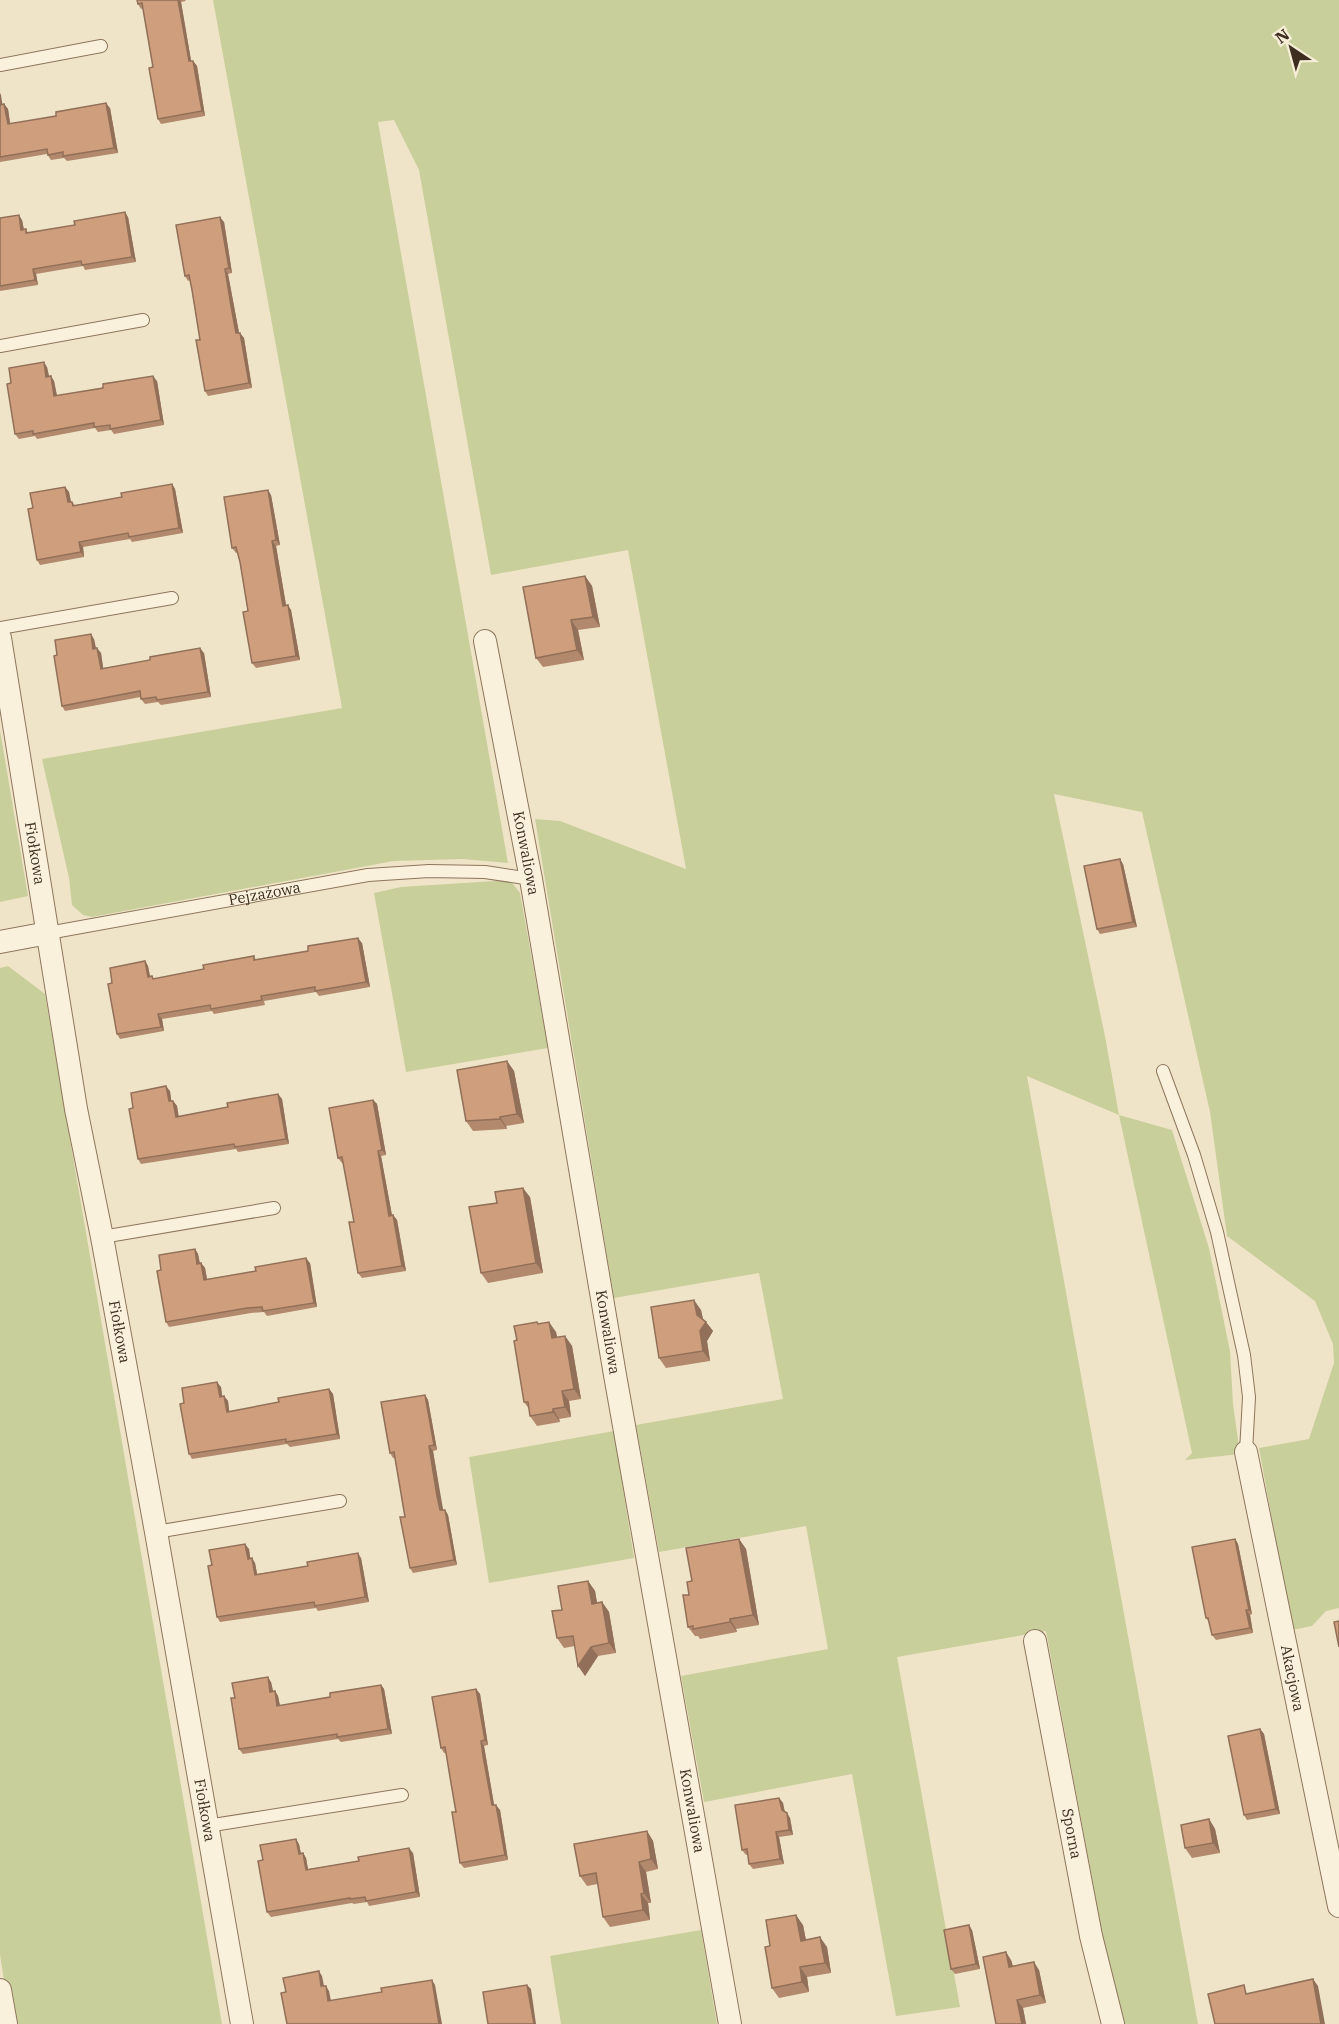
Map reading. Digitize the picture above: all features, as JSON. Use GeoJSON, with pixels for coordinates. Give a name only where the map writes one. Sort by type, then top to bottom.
{"type":"FeatureCollection","features":[{"type":"Feature","properties":{"kind":"street","name":"Fiołkowa"},"geometry":{"type":"LineString","coordinates":[[0,638],[76,1108],[156,1532],[242,2024]]}},
{"type":"Feature","properties":{"kind":"street","name":"Konwaliowa"},"geometry":{"type":"LineString","coordinates":[[485,641],[531,879],[615,1375],[730,2024]]}},
{"type":"Feature","properties":{"kind":"street","name":"Pejzażowa"},"geometry":{"type":"LineString","coordinates":[[0,942],[48,933]]}},
{"type":"Feature","properties":{"kind":"street","name":"Akacjowa"},"geometry":{"type":"LineString","coordinates":[[1246,1452],[1339,1906]]}},
{"type":"Feature","properties":{"kind":"street","name":"Sporna"},"geometry":{"type":"LineString","coordinates":[[1035,1641],[1091,1936],[1113,2024]]}},
{"type":"Feature","properties":{"kind":"street"},"geometry":{"type":"LineString","coordinates":[[0,1990],[6,2024]]}},
{"type":"Feature","properties":{"kind":"lane"},"geometry":{"type":"LineString","coordinates":[[0,65],[101,46]]}},
{"type":"Feature","properties":{"kind":"lane"},"geometry":{"type":"LineString","coordinates":[[0,346],[143,320]]}},
{"type":"Feature","properties":{"kind":"lane"},"geometry":{"type":"LineString","coordinates":[[0,628],[172,598]]}},
{"type":"Feature","properties":{"kind":"lane","name":"Pejzażowa"},"geometry":{"type":"LineString","coordinates":[[48,933],[368,874],[485,872],[531,879]]}},
{"type":"Feature","properties":{"kind":"lane"},"geometry":{"type":"LineString","coordinates":[[1163,1071],[1194,1155],[1225,1266],[1244,1355],[1249,1397],[1246,1452]]}},
{"type":"Feature","properties":{"kind":"lane"},"geometry":{"type":"LineString","coordinates":[[102,1237],[274,1208]]}},
{"type":"Feature","properties":{"kind":"lane"},"geometry":{"type":"LineString","coordinates":[[156,1532],[340,1501]]}},
{"type":"Feature","properties":{"kind":"lane"},"geometry":{"type":"LineString","coordinates":[[207,1826],[402,1795]]}},
{"type":"Feature","properties":{"kind":"green space"},"geometry":{"type":"Polygon","coordinates":[[[213,0],[1339,0],[1339,1608],[1326,1611],[1312,1626],[1292,1630],[1259,1448],[1309,1439],[1334,1363],[1333,1344],[1315,1301],[1227,1236],[1210,1112],[1142,812],[1054,794],[1105,1036],[1119,1115],[1027,1076],[1198,2024],[1119,2024],[1046,1631],[897,1657],[960,2007],[896,2016],[852,1774],[704,1802],[681,1676],[828,1649],[806,1526],[659,1552],[636,1425],[783,1399],[759,1273],[614,1298],[535,819],[560,821],[686,869],[628,550],[491,575],[419,170],[394,120],[378,122],[508,863],[463,859],[394,861],[92,917],[83,915],[72,905],[69,878],[42,759],[342,708],[213,0]]]}},
{"type":"Feature","properties":{"kind":"green space"},"geometry":{"type":"Polygon","coordinates":[[[0,730],[28,896],[0,902],[0,730]]]}},
{"type":"Feature","properties":{"kind":"green space"},"geometry":{"type":"Polygon","coordinates":[[[510,880],[520,893],[548,1048],[406,1072],[374,893],[401,887],[510,880]]]}},
{"type":"Feature","properties":{"kind":"green space"},"geometry":{"type":"Polygon","coordinates":[[[8,966],[45,994],[222,2024],[11,2024],[0,1955],[0,968],[8,966]]]}},
{"type":"Feature","properties":{"kind":"green space"},"geometry":{"type":"Polygon","coordinates":[[[1119,1115],[1172,1130],[1209,1248],[1230,1351],[1233,1404],[1240,1454],[1185,1460],[1192,1453],[1119,1115]]]}},
{"type":"Feature","properties":{"kind":"green space"},"geometry":{"type":"Polygon","coordinates":[[[614,1431],[634,1558],[489,1583],[469,1457],[614,1431]]]}},
{"type":"Feature","properties":{"kind":"green space"},"geometry":{"type":"Polygon","coordinates":[[[701,1930],[717,2024],[561,2024],[550,1956],[701,1930]]]}},
{"type":"Feature","properties":{"kind":"building"},"geometry":{"type":"Polygon","coordinates":[[[137,0],[178,0],[189,61],[193,61],[202,111],[158,119],[149,68],[153,67],[142,3],[138,4],[137,0]]]}},
{"type":"Feature","properties":{"kind":"building"},"geometry":{"type":"Polygon","coordinates":[[[106,103],[114,148],[63,156],[63,152],[48,155],[47,149],[0,157],[0,105],[4,104],[8,124],[56,116],[56,112],[106,103]]]}},
{"type":"Feature","properties":{"kind":"building"},"geometry":{"type":"Polygon","coordinates":[[[125,212],[132,257],[82,265],[81,261],[33,269],[35,280],[0,286],[0,218],[19,215],[21,230],[26,229],[26,233],[75,225],[74,221],[125,212]]]}},
{"type":"Feature","properties":{"kind":"building"},"geometry":{"type":"Polygon","coordinates":[[[220,217],[229,268],[225,269],[231,306],[236,333],[240,333],[249,383],[205,391],[196,340],[200,340],[192,290],[189,275],[185,276],[176,225],[220,217]]]}},
{"type":"Feature","properties":{"kind":"building"},"geometry":{"type":"Polygon","coordinates":[[[44,362],[46,377],[51,376],[54,396],[103,388],[103,384],[153,376],[161,420],[110,429],[110,425],[94,427],[94,423],[33,434],[33,431],[15,434],[7,384],[11,383],[9,368],[44,362]]]}},
{"type":"Feature","properties":{"kind":"building"},"geometry":{"type":"Polygon","coordinates":[[[172,484],[179,528],[129,537],[128,533],[79,542],[81,552],[37,560],[28,509],[33,508],[30,493],[65,487],[68,502],[72,502],[73,506],[122,497],[121,493],[172,484]]]}},
{"type":"Feature","properties":{"kind":"building"},"geometry":{"type":"Polygon","coordinates":[[[268,490],[276,540],[272,541],[283,606],[288,605],[296,656],[252,663],[243,612],[248,611],[240,562],[236,547],[232,548],[224,497],[268,490]]]}},
{"type":"Feature","properties":{"kind":"building"},"geometry":{"type":"Polygon","coordinates":[[[585,576],[593,617],[571,620],[577,650],[536,658],[523,587],[585,576]]]}},
{"type":"Feature","properties":{"kind":"building"},"geometry":{"type":"Polygon","coordinates":[[[91,634],[93,649],[97,648],[101,669],[200,648],[208,692],[157,700],[156,697],[141,699],[140,691],[62,706],[54,656],[57,655],[55,640],[91,634]]]}},
{"type":"Feature","properties":{"kind":"building"},"geometry":{"type":"Polygon","coordinates":[[[1120,859],[1133,922],[1097,929],[1084,866],[1120,859]]]}},
{"type":"Feature","properties":{"kind":"building"},"geometry":{"type":"Polygon","coordinates":[[[358,938],[366,982],[315,991],[315,987],[261,996],[262,1000],[211,1009],[210,1005],[158,1014],[161,1027],[117,1034],[108,984],[112,983],[110,968],[145,961],[148,977],[152,976],[153,979],[204,969],[203,965],[254,956],[254,960],[308,951],[308,946],[358,938]]]}},
{"type":"Feature","properties":{"kind":"building"},"geometry":{"type":"Polygon","coordinates":[[[507,1061],[517,1114],[500,1117],[500,1119],[466,1121],[457,1070],[507,1061]]]}},
{"type":"Feature","properties":{"kind":"building"},"geometry":{"type":"Polygon","coordinates":[[[166,1086],[169,1101],[173,1101],[176,1117],[228,1107],[227,1103],[278,1094],[286,1139],[235,1147],[234,1144],[138,1159],[129,1109],[133,1108],[131,1093],[166,1086]]]}},
{"type":"Feature","properties":{"kind":"building"},"geometry":{"type":"Polygon","coordinates":[[[373,1100],[382,1150],[378,1151],[389,1216],[393,1215],[402,1266],[358,1273],[349,1222],[354,1222],[342,1157],[338,1158],[329,1108],[373,1100]]]}},
{"type":"Feature","properties":{"kind":"building"},"geometry":{"type":"Polygon","coordinates":[[[523,1188],[536,1263],[481,1273],[469,1207],[497,1203],[495,1192],[523,1188]]]}},
{"type":"Feature","properties":{"kind":"building"},"geometry":{"type":"Polygon","coordinates":[[[195,1249],[197,1264],[201,1263],[204,1280],[256,1271],[255,1267],[306,1258],[314,1303],[263,1311],[262,1307],[247,1308],[166,1322],[157,1271],[161,1270],[159,1255],[195,1249]]]}},
{"type":"Feature","properties":{"kind":"building"},"geometry":{"type":"Polygon","coordinates":[[[694,1300],[697,1315],[706,1322],[700,1331],[703,1351],[659,1358],[651,1307],[694,1300]]]}},
{"type":"Feature","properties":{"kind":"building"},"geometry":{"type":"Polygon","coordinates":[[[537,1322],[538,1324],[549,1322],[552,1338],[565,1336],[574,1389],[562,1391],[565,1407],[553,1409],[553,1412],[530,1416],[528,1402],[524,1402],[514,1341],[517,1340],[514,1326],[537,1322]]]}},
{"type":"Feature","properties":{"kind":"building"},"geometry":{"type":"Polygon","coordinates":[[[217,1382],[220,1397],[224,1396],[227,1412],[279,1402],[278,1398],[329,1389],[337,1434],[286,1442],[286,1439],[189,1454],[180,1404],[184,1403],[182,1388],[217,1382]]]}},
{"type":"Feature","properties":{"kind":"building"},"geometry":{"type":"Polygon","coordinates":[[[425,1395],[434,1445],[429,1446],[437,1496],[440,1510],[445,1510],[454,1560],[410,1568],[400,1517],[405,1517],[394,1452],[390,1453],[381,1402],[425,1395]]]}},
{"type":"Feature","properties":{"kind":"building"},"geometry":{"type":"Polygon","coordinates":[[[739,1539],[753,1615],[693,1629],[693,1626],[688,1627],[683,1595],[689,1595],[687,1582],[692,1581],[686,1548],[739,1539]]]}},
{"type":"Feature","properties":{"kind":"building"},"geometry":{"type":"Polygon","coordinates":[[[1235,1539],[1249,1610],[1246,1610],[1250,1628],[1212,1635],[1208,1618],[1206,1618],[1192,1547],[1235,1539]]]}},
{"type":"Feature","properties":{"kind":"building"},"geometry":{"type":"Polygon","coordinates":[[[245,1544],[248,1559],[252,1558],[255,1575],[308,1566],[307,1562],[358,1553],[365,1597],[315,1606],[314,1602],[217,1617],[208,1566],[212,1565],[209,1550],[245,1544]]]}},
{"type":"Feature","properties":{"kind":"building"},"geometry":{"type":"Polygon","coordinates":[[[588,1581],[592,1604],[602,1602],[609,1643],[591,1647],[578,1666],[573,1636],[557,1638],[552,1611],[562,1610],[558,1586],[588,1581]]]}},
{"type":"Feature","properties":{"kind":"building"},"geometry":{"type":"Polygon","coordinates":[[[1339,1621],[1339,1647],[1334,1622],[1339,1621]]]}},
{"type":"Feature","properties":{"kind":"building"},"geometry":{"type":"Polygon","coordinates":[[[268,1677],[270,1692],[275,1691],[277,1706],[330,1697],[330,1693],[381,1685],[388,1729],[337,1737],[337,1734],[239,1749],[231,1698],[235,1698],[232,1683],[268,1677]]]}},
{"type":"Feature","properties":{"kind":"building"},"geometry":{"type":"Polygon","coordinates":[[[476,1689],[485,1740],[481,1741],[483,1756],[492,1805],[496,1805],[505,1855],[460,1863],[452,1812],[456,1812],[445,1747],[441,1748],[432,1697],[476,1689]]]}},
{"type":"Feature","properties":{"kind":"building"},"geometry":{"type":"Polygon","coordinates":[[[1260,1729],[1276,1809],[1244,1815],[1228,1736],[1260,1729]]]}},
{"type":"Feature","properties":{"kind":"building"},"geometry":{"type":"Polygon","coordinates":[[[779,1798],[782,1810],[787,1813],[789,1830],[776,1832],[780,1859],[749,1864],[747,1849],[742,1850],[735,1805],[779,1798]]]}},
{"type":"Feature","properties":{"kind":"building"},"geometry":{"type":"Polygon","coordinates":[[[1209,1819],[1213,1843],[1185,1848],[1181,1825],[1209,1819]]]}},
{"type":"Feature","properties":{"kind":"building"},"geometry":{"type":"Polygon","coordinates":[[[647,1831],[651,1859],[639,1862],[644,1893],[641,1894],[643,1910],[603,1917],[596,1873],[580,1876],[574,1844],[647,1831]]]}},
{"type":"Feature","properties":{"kind":"building"},"geometry":{"type":"Polygon","coordinates":[[[296,1839],[299,1854],[303,1853],[306,1870],[359,1861],[358,1857],[409,1848],[416,1892],[366,1901],[365,1897],[350,1898],[267,1912],[258,1861],[263,1860],[260,1845],[296,1839]]]}},
{"type":"Feature","properties":{"kind":"building"},"geometry":{"type":"Polygon","coordinates":[[[796,1915],[801,1941],[820,1937],[825,1963],[800,1967],[802,1982],[772,1988],[765,1947],[770,1946],[766,1920],[796,1915]]]}},
{"type":"Feature","properties":{"kind":"building"},"geometry":{"type":"Polygon","coordinates":[[[969,1925],[976,1964],[951,1969],[944,1930],[969,1925]]]}},
{"type":"Feature","properties":{"kind":"building"},"geometry":{"type":"Polygon","coordinates":[[[1006,1952],[1009,1967],[1034,1962],[1040,1995],[1017,2000],[1022,2024],[996,2024],[983,1957],[1006,1952]]]}},
{"type":"Feature","properties":{"kind":"building"},"geometry":{"type":"Polygon","coordinates":[[[319,1971],[321,1986],[326,1986],[328,2001],[382,1992],[381,1988],[432,1980],[439,2024],[287,2024],[281,1993],[286,1992],[283,1978],[319,1971]]]}},
{"type":"Feature","properties":{"kind":"building"},"geometry":{"type":"Polygon","coordinates":[[[1313,1979],[1321,2024],[1215,2024],[1208,1994],[1244,1985],[1246,1994],[1313,1979]]]}},
{"type":"Feature","properties":{"kind":"building"},"geometry":{"type":"Polygon","coordinates":[[[527,1985],[534,2024],[488,2024],[483,1992],[527,1985]]]}}]}
